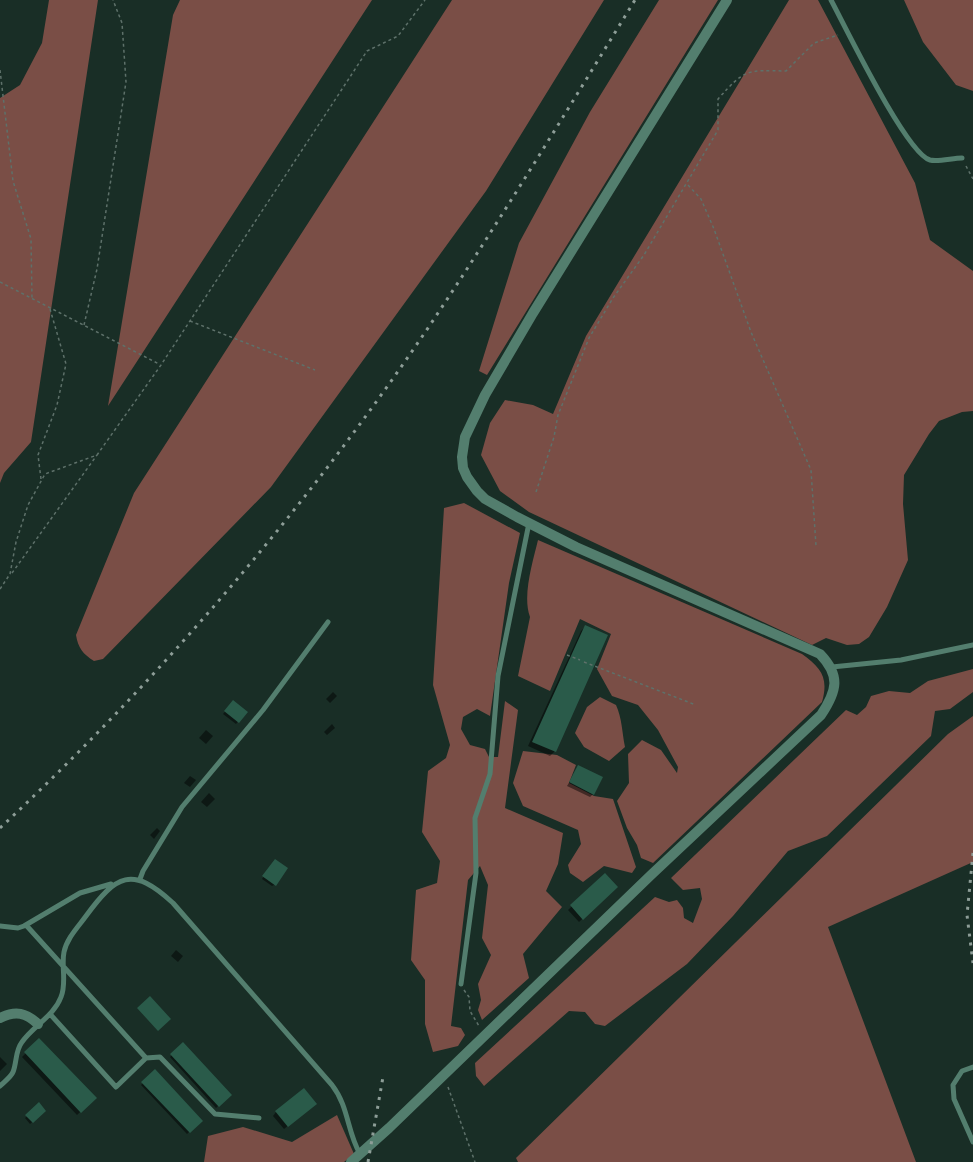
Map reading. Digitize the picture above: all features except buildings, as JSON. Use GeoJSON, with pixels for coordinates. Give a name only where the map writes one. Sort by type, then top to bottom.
{"type":"FeatureCollection","features":[{"type":"Feature","properties":{"kind":"street"},"geometry":{"type":"LineString","coordinates":[[356,1158],[821,715],[829,704],[835,686],[832,667],[820,654],[576,547],[529,523],[485,499],[472,485],[463,468],[462,458],[468,428],[498,372],[727,0]]}},
{"type":"Feature","properties":{"kind":"street"},"geometry":{"type":"LineString","coordinates":[[0,1018],[12,1013],[21,1013],[38,1024]]}},
{"type":"Feature","properties":{"kind":"lane"},"geometry":{"type":"LineString","coordinates":[[831,0],[900,127],[918,151],[930,159],[962,158]]}},
{"type":"Feature","properties":{"kind":"lane"},"geometry":{"type":"LineString","coordinates":[[460,984],[476,873],[475,818],[490,774],[498,676],[529,523]]}},
{"type":"Feature","properties":{"kind":"lane"},"geometry":{"type":"LineString","coordinates":[[140,879],[182,807],[263,710],[328,622]]}},
{"type":"Feature","properties":{"kind":"lane"},"geometry":{"type":"LineString","coordinates":[[832,667],[902,660],[973,645]]}},
{"type":"Feature","properties":{"kind":"lane"},"geometry":{"type":"LineString","coordinates":[[0,926],[18,928],[80,893],[118,882],[140,879],[150,884],[172,903],[332,1085],[345,1106],[356,1147],[356,1158]]}},
{"type":"Feature","properties":{"kind":"lane"},"geometry":{"type":"LineString","coordinates":[[0,1086],[12,1074],[18,1048],[61,1000],[64,953],[70,938],[102,894],[118,882]]}},
{"type":"Feature","properties":{"kind":"lane"},"geometry":{"type":"LineString","coordinates":[[26,925],[146,1058]]}},
{"type":"Feature","properties":{"kind":"lane"},"geometry":{"type":"LineString","coordinates":[[50,1014],[116,1087],[146,1058],[160,1058],[215,1114],[259,1118]]}},
{"type":"Feature","properties":{"kind":"lane"},"geometry":{"type":"LineString","coordinates":[[973,1066],[962,1071],[953,1085],[954,1099],[973,1142]]}},
{"type":"Feature","properties":{"kind":"path"},"geometry":{"type":"LineString","coordinates":[[84,325],[97,269],[126,82],[122,23],[113,0]]}},
{"type":"Feature","properties":{"kind":"path"},"geometry":{"type":"LineString","coordinates":[[0,589],[161,365],[367,51],[398,36],[425,0]]}},
{"type":"Feature","properties":{"kind":"path"},"geometry":{"type":"LineString","coordinates":[[536,492],[554,436],[558,415],[589,338],[613,298],[644,255],[718,130],[718,99],[740,76],[757,70],[786,71],[814,43],[848,32]]}},
{"type":"Feature","properties":{"kind":"path"},"geometry":{"type":"LineString","coordinates":[[0,70],[13,181],[30,239],[32,298]]}},
{"type":"Feature","properties":{"kind":"path"},"geometry":{"type":"LineString","coordinates":[[962,158],[973,179]]}},
{"type":"Feature","properties":{"kind":"path"},"geometry":{"type":"LineString","coordinates":[[688,184],[701,199],[714,229],[752,332],[811,470],[816,546]]}},
{"type":"Feature","properties":{"kind":"path"},"geometry":{"type":"LineString","coordinates":[[0,282],[161,365]]}},
{"type":"Feature","properties":{"kind":"path"},"geometry":{"type":"LineString","coordinates":[[42,480],[38,455],[57,405],[66,364],[50,308]]}},
{"type":"Feature","properties":{"kind":"path"},"geometry":{"type":"LineString","coordinates":[[189,321],[315,370]]}},
{"type":"Feature","properties":{"kind":"path"},"geometry":{"type":"LineString","coordinates":[[0,589],[10,574],[16,542],[28,505],[45,474],[97,454]]}},
{"type":"Feature","properties":{"kind":"path"},"geometry":{"type":"LineString","coordinates":[[567,655],[580,660]]}},
{"type":"Feature","properties":{"kind":"path"},"geometry":{"type":"LineString","coordinates":[[584,662],[696,705]]}},
{"type":"Feature","properties":{"kind":"path"},"geometry":{"type":"LineString","coordinates":[[460,984],[469,997],[470,1011],[485,1034]]}},
{"type":"Feature","properties":{"kind":"path"},"geometry":{"type":"LineString","coordinates":[[444,1074],[452,1103],[475,1162]]}},
{"type":"Feature","properties":{"kind":"shaded area"},"geometry":{"type":"Polygon","coordinates":[[[49,0],[98,0],[31,442],[4,473],[0,483],[0,98],[20,85],[42,43],[49,0]]]}},
{"type":"Feature","properties":{"kind":"shaded area"},"geometry":{"type":"Polygon","coordinates":[[[180,0],[372,0],[108,406],[173,15],[180,0]]]}},
{"type":"Feature","properties":{"kind":"shaded area"},"geometry":{"type":"Polygon","coordinates":[[[452,0],[604,0],[486,191],[271,487],[103,659],[94,661],[82,650],[76,635],[134,493],[452,0]]]}},
{"type":"Feature","properties":{"kind":"shaded area"},"geometry":{"type":"Polygon","coordinates":[[[659,0],[718,0],[487,375],[479,371],[519,243],[590,112],[659,0]]]}},
{"type":"Feature","properties":{"kind":"shaded area"},"geometry":{"type":"Polygon","coordinates":[[[789,0],[818,0],[915,183],[930,240],[973,271],[973,411],[962,412],[939,421],[904,475],[903,504],[908,560],[887,607],[869,637],[859,644],[847,645],[826,638],[812,645],[529,512],[500,491],[481,455],[490,423],[505,400],[533,405],[553,414],[586,336],[789,0]]]}},
{"type":"Feature","properties":{"kind":"shaded area"},"geometry":{"type":"Polygon","coordinates":[[[904,0],[973,0],[973,91],[956,85],[923,42],[904,0]]]}},
{"type":"Feature","properties":{"kind":"shaded area"},"geometry":{"type":"Polygon","coordinates":[[[464,503],[520,533],[509,583],[490,716],[477,709],[463,717],[461,729],[470,745],[485,749],[489,757],[498,757],[505,701],[518,710],[505,808],[563,833],[558,864],[546,891],[562,907],[523,954],[529,978],[482,1020],[478,1010],[481,1000],[478,984],[491,955],[482,938],[488,885],[480,866],[468,880],[451,1026],[461,1028],[465,1035],[458,1046],[433,1052],[425,1024],[425,980],[411,960],[416,890],[437,883],[440,861],[422,832],[428,771],[446,758],[450,745],[433,685],[444,508],[464,503]]]}},
{"type":"Feature","properties":{"kind":"shaded area"},"geometry":{"type":"Polygon","coordinates":[[[538,540],[802,654],[822,674],[824,693],[822,702],[653,863],[641,858],[617,801],[629,783],[628,754],[642,740],[661,750],[677,773],[678,767],[658,730],[638,705],[612,696],[597,669],[611,634],[580,619],[550,691],[518,676],[530,617],[528,589],[538,540]]]}},
{"type":"Feature","properties":{"kind":"shaded area"},"geometry":{"type":"Polygon","coordinates":[[[973,669],[973,692],[950,709],[935,711],[931,736],[827,836],[788,851],[733,916],[687,964],[605,1026],[595,1024],[585,1012],[569,1011],[484,1086],[476,1076],[475,1063],[655,897],[669,902],[677,900],[683,908],[684,918],[693,923],[702,899],[700,888],[683,890],[671,878],[846,710],[857,715],[866,707],[871,696],[889,691],[910,693],[928,681],[973,669]]]}},
{"type":"Feature","properties":{"kind":"shaded area"},"geometry":{"type":"Polygon","coordinates":[[[600,697],[616,705],[625,747],[609,761],[584,747],[575,733],[587,707],[600,697]]]}},
{"type":"Feature","properties":{"kind":"shaded area"},"geometry":{"type":"Polygon","coordinates":[[[973,716],[973,862],[828,927],[916,1162],[518,1162],[516,1158],[948,734],[973,716]]]}},
{"type":"Feature","properties":{"kind":"shaded area"},"geometry":{"type":"Polygon","coordinates":[[[523,751],[557,755],[576,765],[569,783],[594,796],[613,799],[636,867],[632,873],[604,866],[583,882],[570,873],[568,865],[581,844],[578,830],[523,806],[513,783],[523,751]]]}},
{"type":"Feature","properties":{"kind":"shaded area"},"geometry":{"type":"Polygon","coordinates":[[[337,1115],[354,1154],[344,1162],[204,1162],[208,1136],[243,1127],[292,1142],[337,1115]]]}},
{"type":"Feature","properties":{"kind":"railway"},"geometry":{"type":"LineString","coordinates":[[0,828],[59,771],[174,651],[229,589],[333,459],[383,393],[430,325],[534,164],[635,0]]}},
{"type":"Feature","properties":{"kind":"railway"},"geometry":{"type":"LineString","coordinates":[[973,853],[967,915],[973,963]]}},
{"type":"Feature","properties":{"kind":"railway"},"geometry":{"type":"LineString","coordinates":[[368,1162],[383,1077]]}}]}
